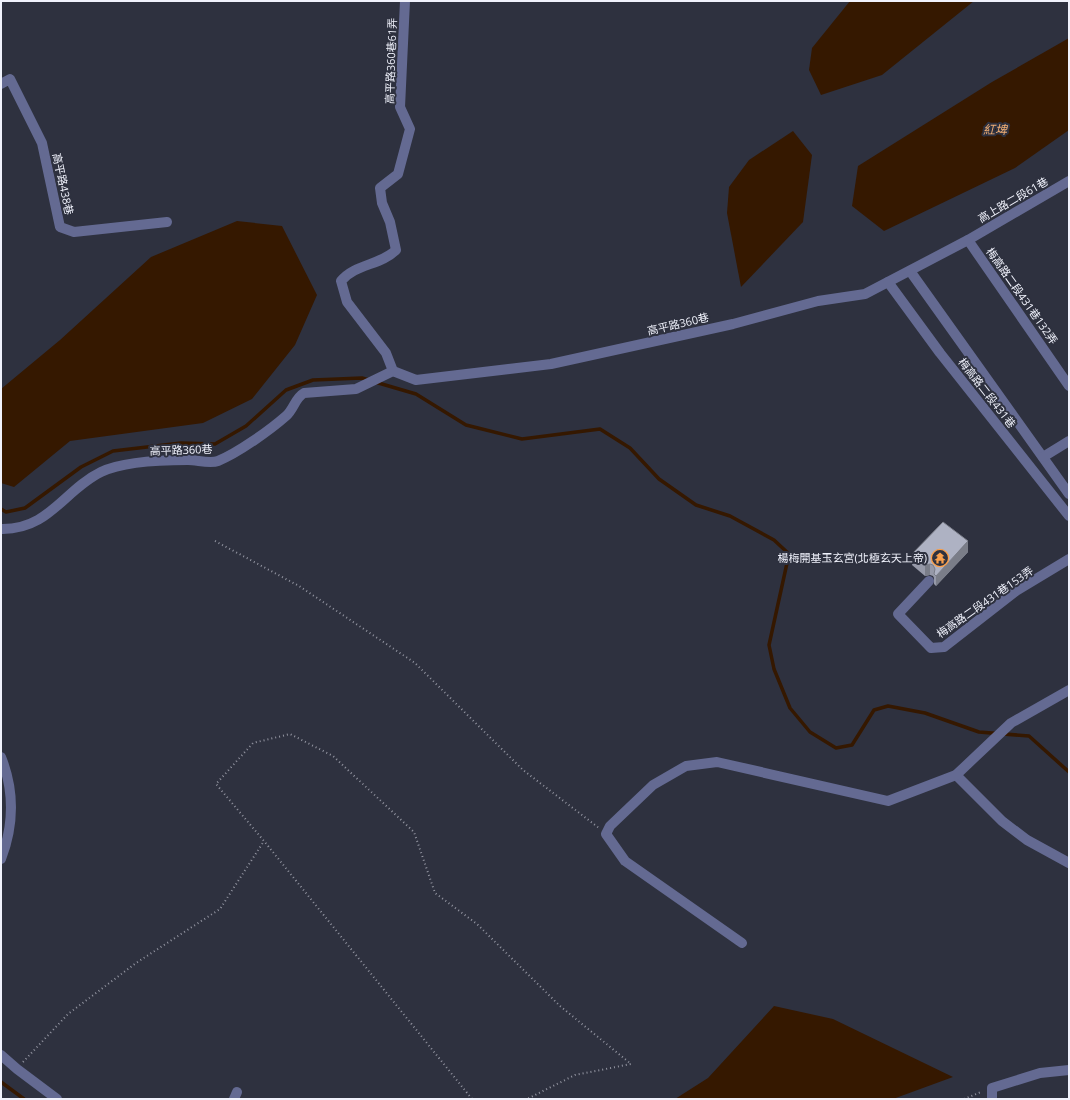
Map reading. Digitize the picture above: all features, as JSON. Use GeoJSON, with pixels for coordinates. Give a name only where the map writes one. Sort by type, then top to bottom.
{"type":"FeatureCollection","features":[{"type":"Feature","properties":{"kind":"street","name":"高平路360巷61弄"},"geometry":{"type":"LineString","coordinates":[[392,372],[386,353],[347,302],[342,282],[347,274],[389,257],[396,250],[390,222],[382,202],[380,188],[398,174],[410,129],[400,107],[404,1]]}},
{"type":"Feature","properties":{"kind":"street","name":"高平路438巷"},"geometry":{"type":"LineString","coordinates":[[1,84],[10,79],[42,143],[60,227],[74,232],[167,222]]}},
{"type":"Feature","properties":{"kind":"street","name":"高上路二段61巷"},"geometry":{"type":"LineString","coordinates":[[968,240],[1069,181]]}},
{"type":"Feature","properties":{"kind":"street","name":"高平路360巷"},"geometry":{"type":"LineString","coordinates":[[1,529],[32,524],[101,472],[117,467],[189,460],[217,462],[288,415],[299,396],[304,393],[356,390],[392,372],[416,380],[551,364],[733,324],[818,301],[865,294],[968,240]]}},
{"type":"Feature","properties":{"kind":"street","name":"梅高路二段431巷132弄"},"geometry":{"type":"LineString","coordinates":[[968,240],[1069,386]]}},
{"type":"Feature","properties":{"kind":"street","name":"梅高路二段431巷"},"geometry":{"type":"LineString","coordinates":[[910,271],[1069,494]]}},
{"type":"Feature","properties":{"kind":"street","name":"梅高路二段431巷"},"geometry":{"type":"LineString","coordinates":[[888,282],[940,353],[1069,516]]}},
{"type":"Feature","properties":{"kind":"street"},"geometry":{"type":"LineString","coordinates":[[1043,457],[1069,441]]}},
{"type":"Feature","properties":{"kind":"street","name":"梅高路二段431巷153弄"},"geometry":{"type":"LineString","coordinates":[[929,581],[898,614],[931,648],[944,647],[1016,592],[1069,559]]}},
{"type":"Feature","properties":{"kind":"street"},"geometry":{"type":"LineString","coordinates":[[742,943],[624,861],[606,834],[610,826],[652,785],[686,766],[717,762],[888,801],[956,775],[1011,723],[1069,690]]}},
{"type":"Feature","properties":{"kind":"street"},"geometry":{"type":"LineString","coordinates":[[1,757],[6,770],[12,796],[12,824],[8,842],[1,859]]}},
{"type":"Feature","properties":{"kind":"street"},"geometry":{"type":"LineString","coordinates":[[956,775],[1002,821],[1027,840],[1069,863]]}},
{"type":"Feature","properties":{"kind":"street"},"geometry":{"type":"LineString","coordinates":[[1,1055],[57,1099]]}},
{"type":"Feature","properties":{"kind":"street"},"geometry":{"type":"LineString","coordinates":[[992,1099],[992,1088],[1040,1074],[1069,1070]]}},
{"type":"Feature","properties":{"kind":"path"},"geometry":{"type":"LineString","coordinates":[[215,541],[299,586],[415,663],[523,770],[606,834]]}},
{"type":"Feature","properties":{"kind":"path"},"geometry":{"type":"LineString","coordinates":[[472,1099],[264,841],[216,784],[253,743],[290,734],[333,756],[414,832],[435,893],[477,924],[560,1006],[631,1064],[575,1075],[527,1099]]}},
{"type":"Feature","properties":{"kind":"path"},"geometry":{"type":"LineString","coordinates":[[17,1069],[68,1014],[136,963],[220,909],[264,841]]}},
{"type":"Feature","properties":{"kind":"path"},"geometry":{"type":"LineString","coordinates":[[964,1099],[992,1088]]}},
{"type":"Feature","properties":{"kind":"water"},"geometry":{"type":"Polygon","coordinates":[[[850,1],[974,1],[882,75],[821,95],[809,70],[812,48],[850,1]]]}},
{"type":"Feature","properties":{"kind":"water","name":"紅埤"},"geometry":{"type":"Polygon","coordinates":[[[1069,38],[1069,130],[1015,168],[884,231],[852,206],[858,166],[992,82],[1069,38]]]}},
{"type":"Feature","properties":{"kind":"water"},"geometry":{"type":"Polygon","coordinates":[[[793,131],[812,155],[803,222],[741,287],[727,213],[729,187],[749,160],[793,131]]]}},
{"type":"Feature","properties":{"kind":"water"},"geometry":{"type":"Polygon","coordinates":[[[237,221],[282,226],[317,295],[295,345],[252,399],[203,423],[70,441],[14,487],[1,483],[1,389],[60,340],[151,257],[237,221]]]}},
{"type":"Feature","properties":{"kind":"water"},"geometry":{"type":"Polygon","coordinates":[[[774,1006],[833,1019],[953,1077],[893,1099],[675,1099],[708,1078],[774,1006]]]}},
{"type":"Feature","properties":{"kind":"building","name":"楊梅開基玉玄宮(北極玄天上帝)"},"geometry":{"type":"Polygon","coordinates":[[[943,522],[968,541],[936,576],[934,574],[935,569],[933,565],[925,565],[912,554],[943,522]]]}},
{"type":"Feature","properties":{"kind":"waterway"},"geometry":{"type":"LineString","coordinates":[[1,509],[6,512],[25,508],[81,467],[113,451],[181,443],[215,444],[246,426],[286,390],[313,380],[362,378],[369,380]]}},
{"type":"Feature","properties":{"kind":"waterway"},"geometry":{"type":"LineString","coordinates":[[375,382],[416,394],[466,425],[522,439],[600,429],[630,448],[659,479],[696,505],[730,516],[774,540],[789,554],[769,645],[774,669],[790,708],[810,732],[836,748],[852,745],[874,710],[888,706],[925,713],[979,732],[1029,736],[1069,772]]}},
{"type":"Feature","properties":{"kind":"waterway"},"geometry":{"type":"LineString","coordinates":[[1,1082],[24,1099]]}},
{"type":"Feature","properties":{"kind":"place","name":"楊梅開基玉玄宮(北極玄天上帝)"},"geometry":{"type":"Point","coordinates":[940,558]}}]}
